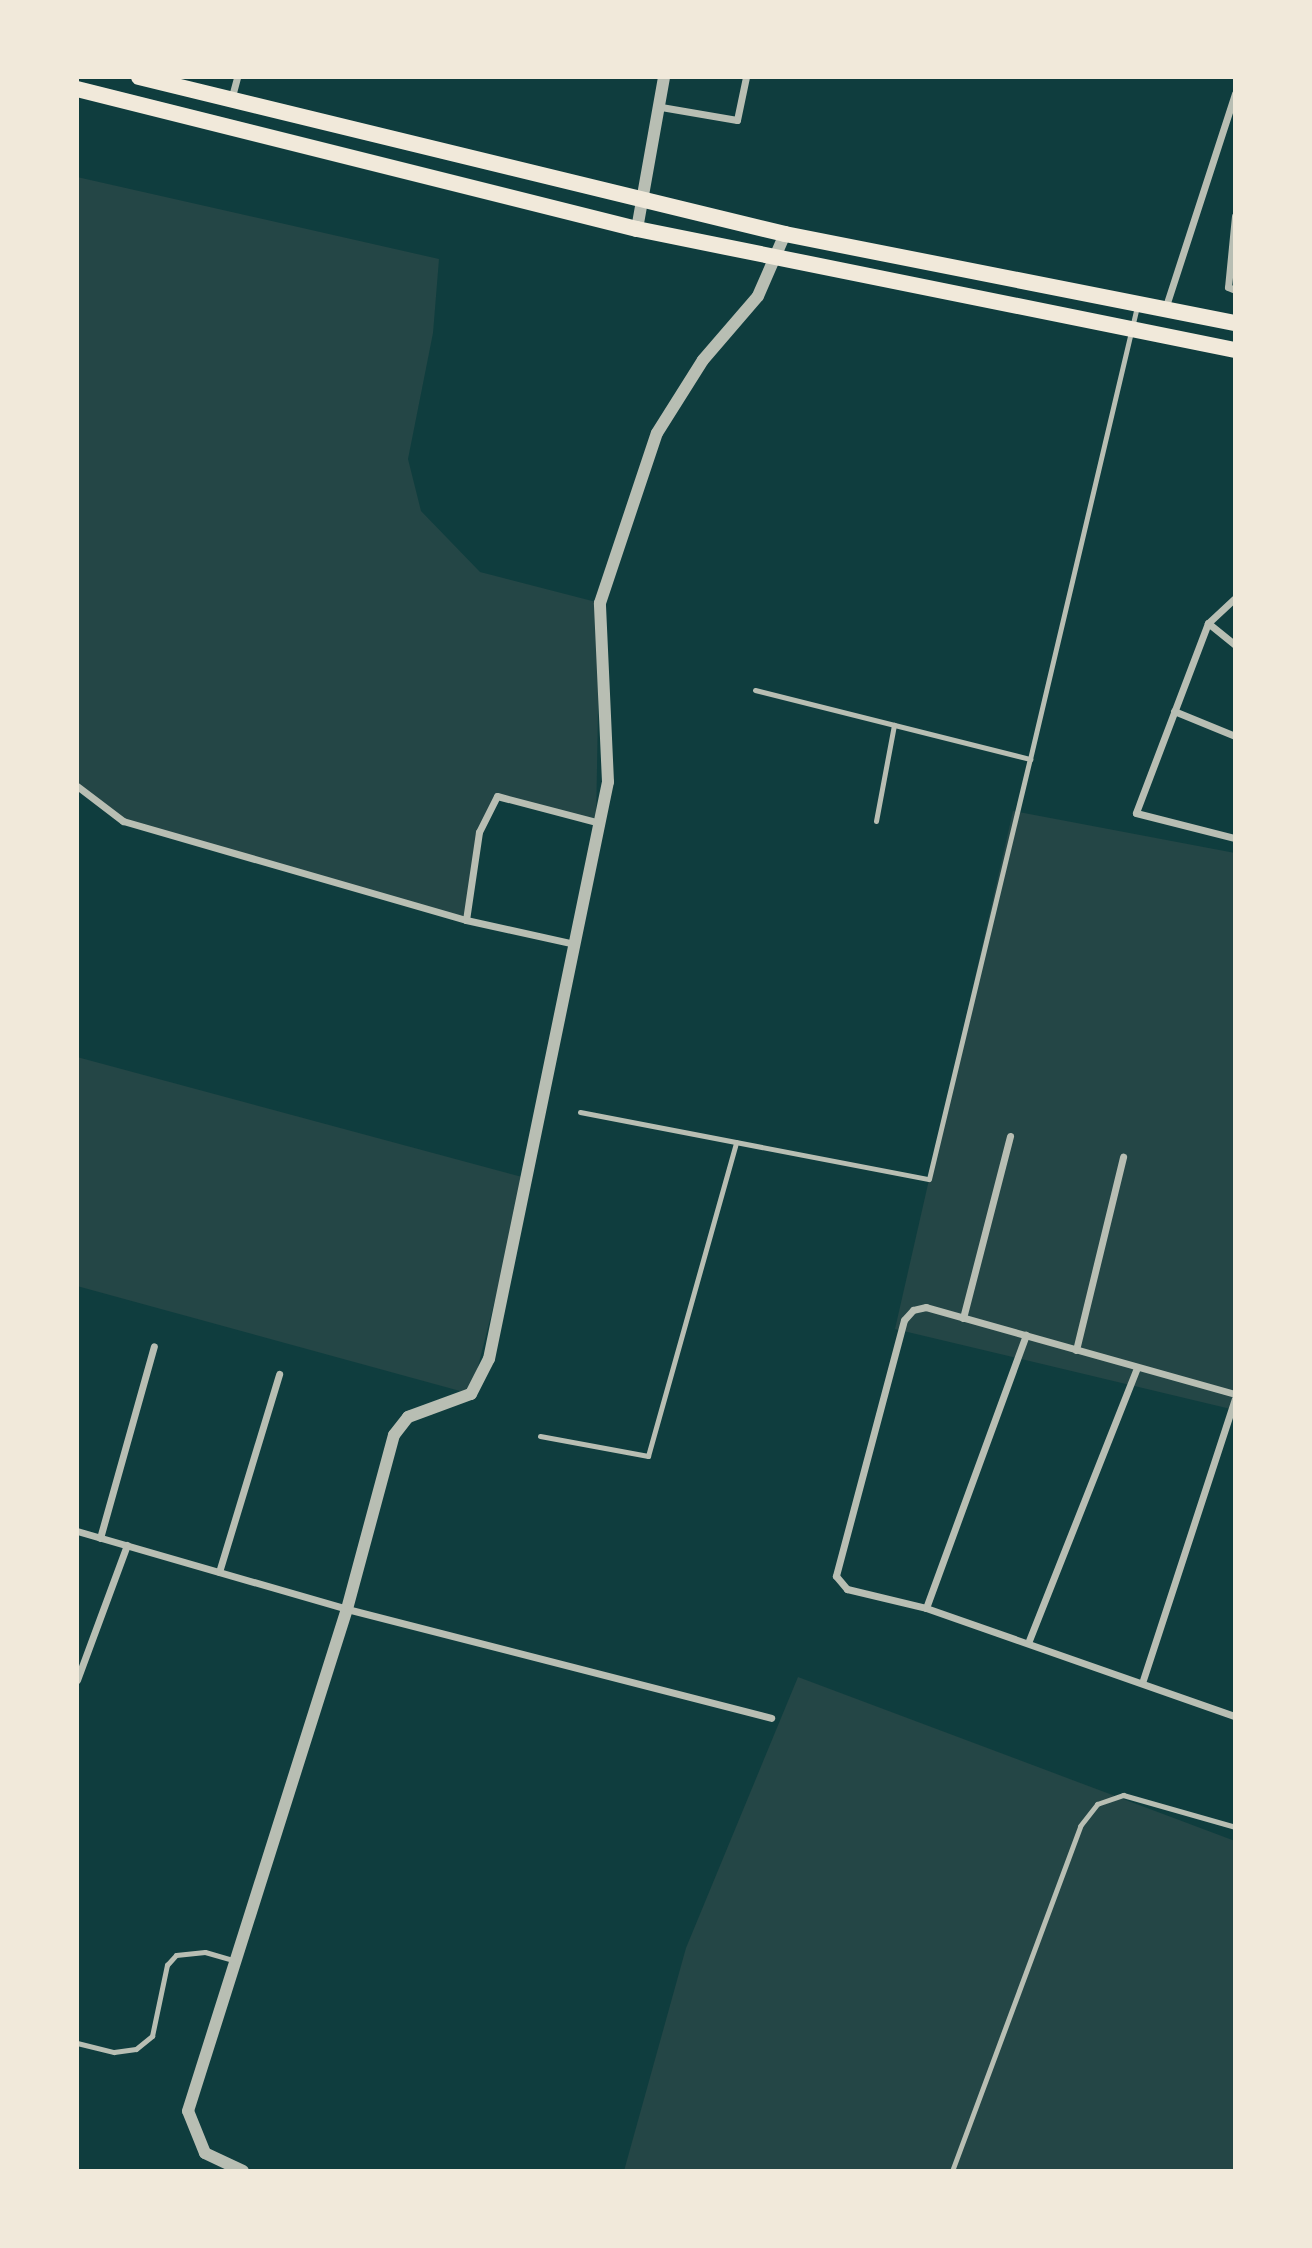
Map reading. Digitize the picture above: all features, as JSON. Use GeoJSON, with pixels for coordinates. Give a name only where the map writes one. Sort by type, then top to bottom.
{"type":"FeatureCollection","features":[{"type":"Feature","properties":{"kind":"main road"},"geometry":{"type":"LineString","coordinates":[[139,77],[644,202],[785,234],[1235,323]]}},
{"type":"Feature","properties":{"kind":"main road"},"geometry":{"type":"LineString","coordinates":[[77,89],[637,229],[1235,350]]}},
{"type":"Feature","properties":{"kind":"street"},"geometry":{"type":"LineString","coordinates":[[230,100],[237,77]]}},
{"type":"Feature","properties":{"kind":"street"},"geometry":{"type":"LineString","coordinates":[[637,229],[661,107],[664,77]]}},
{"type":"Feature","properties":{"kind":"street"},"geometry":{"type":"LineString","coordinates":[[661,107],[737,120],[746,77]]}},
{"type":"Feature","properties":{"kind":"street"},"geometry":{"type":"LineString","coordinates":[[1165,309],[1235,93]]}},
{"type":"Feature","properties":{"kind":"street"},"geometry":{"type":"LineString","coordinates":[[1235,216],[1228,287],[1235,290]]}},
{"type":"Feature","properties":{"kind":"street"},"geometry":{"type":"LineString","coordinates":[[243,2171],[205,2153],[188,2111],[239,1962],[347,1609],[394,1435],[408,1418],[471,1394],[489,1359],[575,944],[596,822],[608,782],[600,603],[639,474],[703,360],[758,296],[778,259],[785,234]]}},
{"type":"Feature","properties":{"kind":"street"},"geometry":{"type":"LineString","coordinates":[[1235,598],[1208,623],[1136,813],[1235,838]]}},
{"type":"Feature","properties":{"kind":"street"},"geometry":{"type":"LineString","coordinates":[[1208,623],[1235,645]]}},
{"type":"Feature","properties":{"kind":"street"},"geometry":{"type":"LineString","coordinates":[[1174,711],[1235,736]]}},
{"type":"Feature","properties":{"kind":"street"},"geometry":{"type":"LineString","coordinates":[[77,786],[123,821],[466,920],[575,944]]}},
{"type":"Feature","properties":{"kind":"street"},"geometry":{"type":"LineString","coordinates":[[466,920],[479,832],[497,796],[596,822]]}},
{"type":"Feature","properties":{"kind":"street"},"geometry":{"type":"LineString","coordinates":[[963,1318],[1010,1136]]}},
{"type":"Feature","properties":{"kind":"street"},"geometry":{"type":"LineString","coordinates":[[1076,1350],[1123,1157]]}},
{"type":"Feature","properties":{"kind":"street"},"geometry":{"type":"LineString","coordinates":[[1143,1680],[1235,1396],[926,1307],[904,1320],[836,1560],[835,1576],[848,1589],[926,1608],[1143,1680],[1235,1716]]}},
{"type":"Feature","properties":{"kind":"street"},"geometry":{"type":"LineString","coordinates":[[926,1608],[1026,1335]]}},
{"type":"Feature","properties":{"kind":"street"},"geometry":{"type":"LineString","coordinates":[[100,1538],[154,1346]]}},
{"type":"Feature","properties":{"kind":"street"},"geometry":{"type":"LineString","coordinates":[[1028,1643],[1137,1368]]}},
{"type":"Feature","properties":{"kind":"street"},"geometry":{"type":"LineString","coordinates":[[219,1572],[279,1374]]}},
{"type":"Feature","properties":{"kind":"street"},"geometry":{"type":"LineString","coordinates":[[77,1531],[347,1609],[771,1718]]}},
{"type":"Feature","properties":{"kind":"street"},"geometry":{"type":"LineString","coordinates":[[77,1680],[127,1545]]}},
{"type":"Feature","properties":{"kind":"lane"},"geometry":{"type":"LineString","coordinates":[[580,1112],[929,1179],[1138,304]]}},
{"type":"Feature","properties":{"kind":"lane"},"geometry":{"type":"LineString","coordinates":[[755,691],[1030,759]]}},
{"type":"Feature","properties":{"kind":"lane"},"geometry":{"type":"LineString","coordinates":[[876,821],[894,725]]}},
{"type":"Feature","properties":{"kind":"lane"},"geometry":{"type":"LineString","coordinates":[[540,1436],[648,1456],[736,1142]]}},
{"type":"Feature","properties":{"kind":"lane"},"geometry":{"type":"LineString","coordinates":[[952,2171],[1080,1826],[1097,1804],[1123,1795],[1235,1827]]}},
{"type":"Feature","properties":{"kind":"lane"},"geometry":{"type":"LineString","coordinates":[[77,2043],[114,2052],[136,2049],[152,2036],[167,1965],[176,1955],[205,1952],[239,1962]]}},
{"type":"Feature","properties":{"kind":"shaded area"},"geometry":{"type":"Polygon","coordinates":[[[77,177],[439,259],[433,333],[408,459],[421,511],[480,572],[600,603],[596,822],[497,796],[479,832],[466,920],[123,821],[77,786],[77,177]]]}},
{"type":"Feature","properties":{"kind":"shaded area"},"geometry":{"type":"Polygon","coordinates":[[[1013,811],[1235,853],[1235,1410],[895,1329],[1013,811]]]}},
{"type":"Feature","properties":{"kind":"shaded area"},"geometry":{"type":"Polygon","coordinates":[[[77,1057],[526,1178],[471,1394],[77,1286],[77,1057]]]}},
{"type":"Feature","properties":{"kind":"shaded area"},"geometry":{"type":"Polygon","coordinates":[[[798,1677],[1235,1841],[1235,2171],[624,2171],[686,1948],[798,1677]]]}}]}
